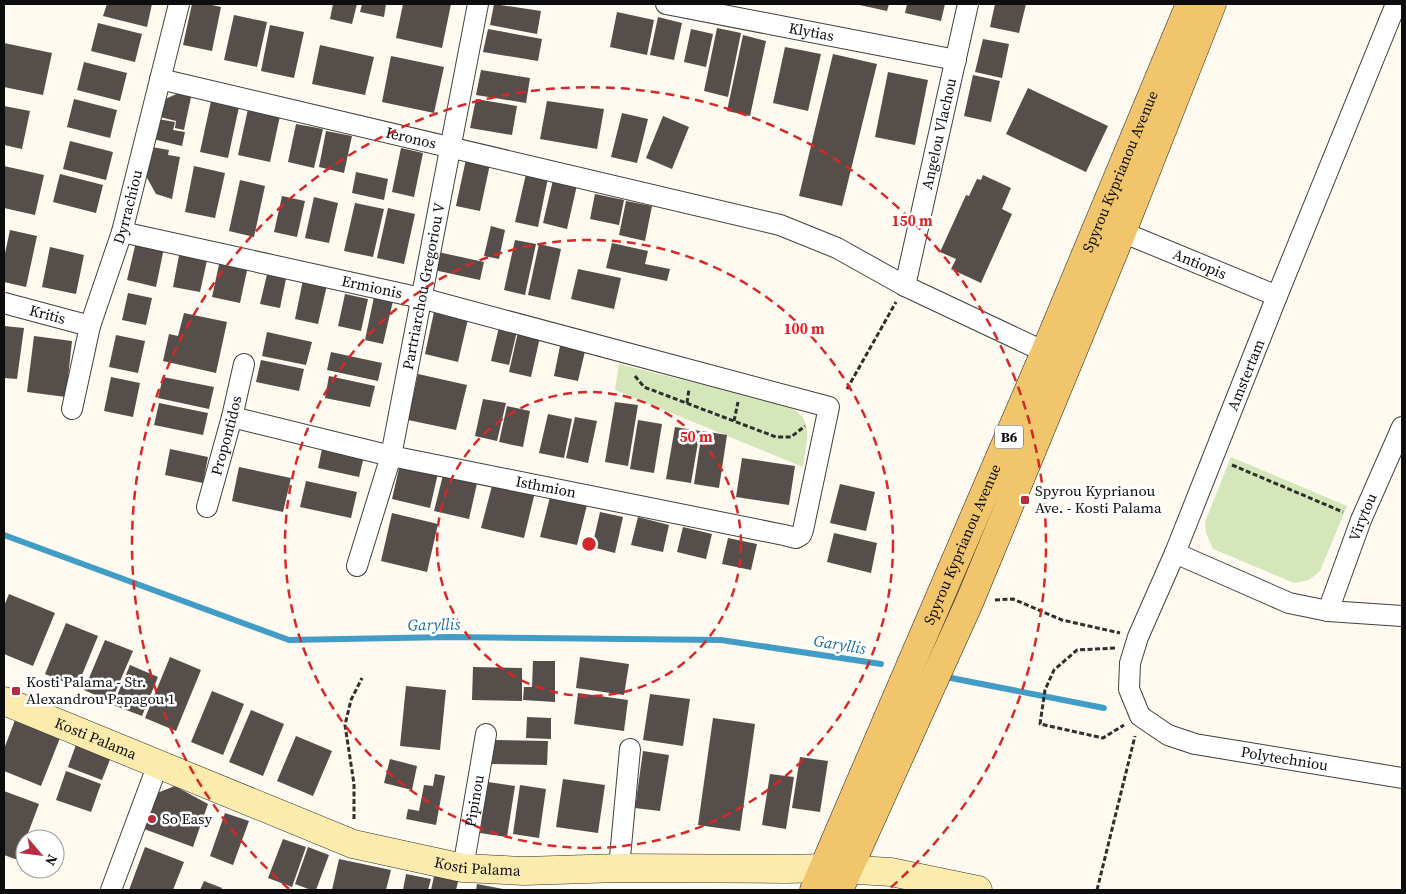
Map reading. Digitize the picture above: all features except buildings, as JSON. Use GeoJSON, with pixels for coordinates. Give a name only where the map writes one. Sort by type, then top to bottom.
{"type":"FeatureCollection","features":[{"type":"Feature","properties":{"kind":"main road","name":"Spyrou Kyprianou Avenue"},"geometry":{"type":"LineString","coordinates":[[831,880],[1045,352],[1190,4]]}},
{"type":"Feature","properties":{"kind":"main road","name":"Spyrou Kyprianou Avenue"},"geometry":{"type":"LineString","coordinates":[[831,880],[969,603],[1122,232],[1212,4]]}},
{"type":"Feature","properties":{"kind":"street","name":"Dyrrachiou"},"geometry":{"type":"LineString","coordinates":[[72,409],[90,326],[122,232],[179,4]]}},
{"type":"Feature","properties":{"kind":"street","name":"Partriarchou Gregoriou V"},"geometry":{"type":"LineString","coordinates":[[357,566],[391,456],[478,4]]}},
{"type":"Feature","properties":{"kind":"street","name":"Klytias"},"geometry":{"type":"LineString","coordinates":[[666,4],[956,60]]}},
{"type":"Feature","properties":{"kind":"street","name":"Angelou Vlachou"},"geometry":{"type":"LineString","coordinates":[[905,286],[968,4]]}},
{"type":"Feature","properties":{"kind":"street","name":"Amstertam"},"geometry":{"type":"LineString","coordinates":[[1140,716],[1129,689],[1130,663],[1136,642],[1176,553],[1277,296],[1396,4]]}},
{"type":"Feature","properties":{"kind":"street","name":"Ieronos"},"geometry":{"type":"LineString","coordinates":[[160,79],[780,225],[837,248],[905,286]]}},
{"type":"Feature","properties":{"kind":"street","name":"Ermionis"},"geometry":{"type":"LineString","coordinates":[[122,232],[421,298],[621,350],[828,407],[815,476]]}},
{"type":"Feature","properties":{"kind":"street","name":"Antiopis"},"geometry":{"type":"LineString","coordinates":[[1122,232],[1277,296]]}},
{"type":"Feature","properties":{"kind":"street"},"geometry":{"type":"LineString","coordinates":[[905,286],[1045,352]]}},
{"type":"Feature","properties":{"kind":"street","name":"Kritis"},"geometry":{"type":"LineString","coordinates":[[4,303],[90,326]]}},
{"type":"Feature","properties":{"kind":"street","name":"Propontidos"},"geometry":{"type":"LineString","coordinates":[[207,507],[232,417],[244,364]]}},
{"type":"Feature","properties":{"kind":"street","name":"Isthmion"},"geometry":{"type":"LineString","coordinates":[[232,417],[391,456],[784,534],[796,538],[801,535],[803,530],[815,476]]}},
{"type":"Feature","properties":{"kind":"street","name":"Virytou"},"geometry":{"type":"LineString","coordinates":[[1328,611],[1361,520],[1402,427]]}},
{"type":"Feature","properties":{"kind":"street"},"geometry":{"type":"LineString","coordinates":[[1176,553],[1289,603],[1328,611],[1402,616]]}},
{"type":"Feature","properties":{"kind":"street","name":"Kosti Palama"},"geometry":{"type":"LineString","coordinates":[[4,701],[353,844],[463,868],[524,871],[619,868],[787,869],[831,880],[891,872],[978,890]]}},
{"type":"Feature","properties":{"kind":"street","name":"Polytechniou"},"geometry":{"type":"LineString","coordinates":[[1140,716],[1168,735],[1195,744],[1402,778]]}},
{"type":"Feature","properties":{"kind":"street","name":"Pipinou"},"geometry":{"type":"LineString","coordinates":[[463,868],[486,734]]}},
{"type":"Feature","properties":{"kind":"street"},"geometry":{"type":"LineString","coordinates":[[619,868],[630,749]]}},
{"type":"Feature","properties":{"kind":"street"},"geometry":{"type":"LineString","coordinates":[[111,890],[158,764]]}},
{"type":"Feature","properties":{"kind":"path"},"geometry":{"type":"LineString","coordinates":[[847,389],[905,286]]}},
{"type":"Feature","properties":{"kind":"path"},"geometry":{"type":"LineString","coordinates":[[635,373],[635,378],[644,387],[776,437],[791,437],[809,422]]}},
{"type":"Feature","properties":{"kind":"path"},"geometry":{"type":"LineString","coordinates":[[734,421],[739,393]]}},
{"type":"Feature","properties":{"kind":"path"},"geometry":{"type":"LineString","coordinates":[[1213,457],[1361,520]]}},
{"type":"Feature","properties":{"kind":"path"},"geometry":{"type":"LineString","coordinates":[[969,603],[1013,599],[1062,620],[1136,642]]}},
{"type":"Feature","properties":{"kind":"path"},"geometry":{"type":"LineString","coordinates":[[1136,642],[1077,650],[1054,670],[1045,690],[1040,724],[1103,738],[1140,716]]}},
{"type":"Feature","properties":{"kind":"path"},"geometry":{"type":"LineString","coordinates":[[353,844],[354,784],[345,725],[351,700],[362,678]]}},
{"type":"Feature","properties":{"kind":"path"},"geometry":{"type":"LineString","coordinates":[[1097,890],[1140,716]]}},
{"type":"Feature","properties":{"kind":"green space"},"geometry":{"type":"Polygon","coordinates":[[[619,364],[780,404],[793,409],[801,415],[807,429],[807,444],[803,467],[615,390],[619,364]]]}},
{"type":"Feature","properties":{"kind":"green space"},"geometry":{"type":"Polygon","coordinates":[[[1231,457],[1347,506],[1320,571],[1309,580],[1294,583],[1213,549],[1206,533],[1205,522],[1231,457]]]}},
{"type":"Feature","properties":{"kind":"waterway","name":"Garyllis"},"geometry":{"type":"LineString","coordinates":[[4,535],[289,640],[450,637],[721,640],[881,664]]}},
{"type":"Feature","properties":{"kind":"waterway","name":"Garyllis"},"geometry":{"type":"LineString","coordinates":[[946,677],[1104,708]]}},
{"type":"Feature","properties":{"kind":"place","name":"Spyrou Kyprianou Ave. - Kosti Palama"},"geometry":{"type":"Point","coordinates":[1025,500]}},
{"type":"Feature","properties":{"kind":"place","name":"Kosti Palama - Str. Alexandrou Papagou 1"},"geometry":{"type":"Point","coordinates":[16,691]}},
{"type":"Feature","properties":{"kind":"place","name":"So Easy"},"geometry":{"type":"Point","coordinates":[152,819]}}]}
